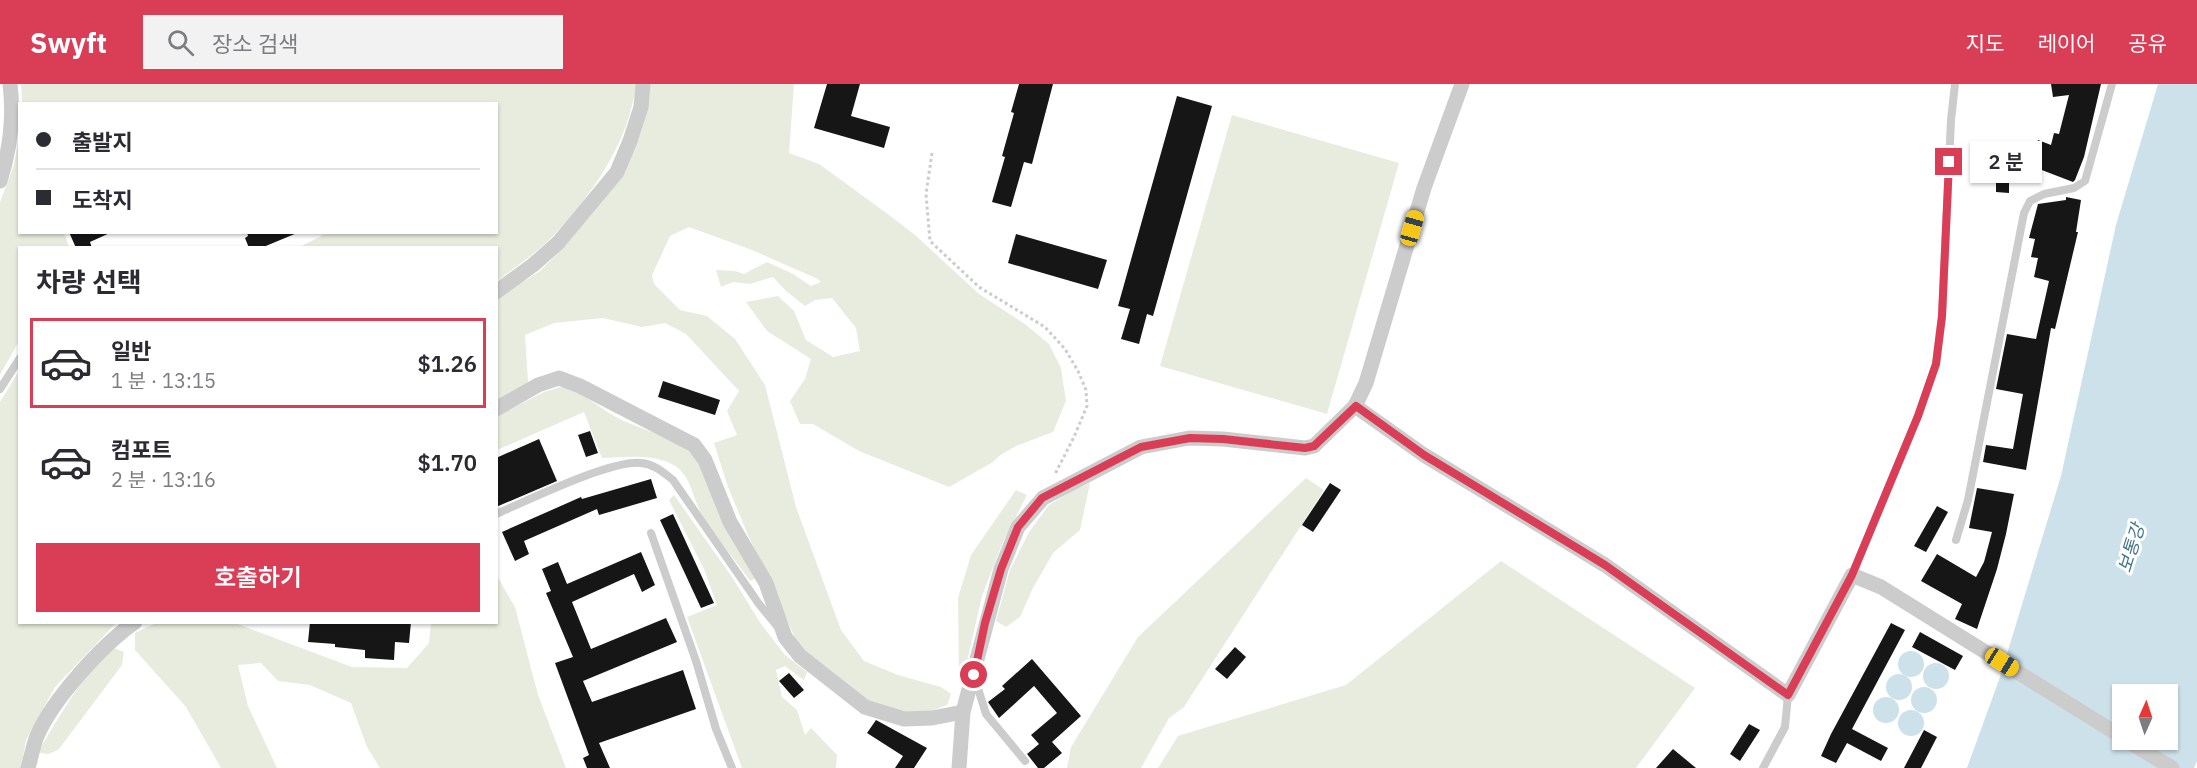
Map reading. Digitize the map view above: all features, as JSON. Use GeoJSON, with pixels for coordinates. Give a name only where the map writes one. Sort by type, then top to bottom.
{"type":"FeatureCollection","features":[{"type":"Feature","properties":{"kind":"street"},"geometry":{"type":"LineString","coordinates":[[0,181],[6,163],[12,115],[10,84]]}},
{"type":"Feature","properties":{"kind":"street"},"geometry":{"type":"LineString","coordinates":[[498,291],[558,243],[617,172],[641,107],[643,84]]}},
{"type":"Feature","properties":{"kind":"street"},"geometry":{"type":"LineString","coordinates":[[959,768],[963,712],[1001,569],[1018,527],[1042,498],[1141,447],[1190,438],[1223,439],[1305,448],[1314,446],[1356,406],[1366,383],[1424,188],[1462,84]]}},
{"type":"Feature","properties":{"kind":"street"},"geometry":{"type":"LineString","coordinates":[[498,409],[538,385],[559,378],[580,386],[694,445],[705,460],[730,522],[766,583],[785,637],[800,656],[865,707],[904,719],[932,718],[963,712]]}},
{"type":"Feature","properties":{"kind":"street"},"geometry":{"type":"LineString","coordinates":[[1356,406],[1424,455],[1605,565],[1788,695],[1852,575],[1881,587],[2112,731]]}},
{"type":"Feature","properties":{"kind":"street"},"geometry":{"type":"LineString","coordinates":[[33,767],[38,735],[58,701],[96,656],[132,624]]}},
{"type":"Feature","properties":{"kind":"street"},"geometry":{"type":"LineString","coordinates":[[2143,750],[2172,768]]}},
{"type":"Feature","properties":{"kind":"lane"},"geometry":{"type":"LineString","coordinates":[[1852,575],[1918,416],[1936,364],[1942,316],[1954,84]]}},
{"type":"Feature","properties":{"kind":"lane"},"geometry":{"type":"LineString","coordinates":[[1956,540],[1968,500],[2024,213],[2030,201],[2044,194],[2074,188],[2085,181],[2112,84]]}},
{"type":"Feature","properties":{"kind":"lane"},"geometry":{"type":"LineString","coordinates":[[0,389],[18,361]]}},
{"type":"Feature","properties":{"kind":"lane"},"geometry":{"type":"LineString","coordinates":[[498,513],[602,470],[626,463],[642,463],[657,467],[673,480],[759,604],[785,637]]}},
{"type":"Feature","properties":{"kind":"lane"},"geometry":{"type":"LineString","coordinates":[[651,533],[696,661],[716,729],[732,768]]}},
{"type":"Feature","properties":{"kind":"lane"},"geometry":{"type":"LineString","coordinates":[[974,675],[986,714],[1025,761]]}},
{"type":"Feature","properties":{"kind":"lane"},"geometry":{"type":"LineString","coordinates":[[1763,768],[1785,727],[1788,695]]}},
{"type":"Feature","properties":{"kind":"path"},"geometry":{"type":"LineString","coordinates":[[932,153],[926,194],[930,241],[979,286],[1045,327],[1065,349],[1086,390],[1087,406],[1074,437],[1042,498]]}},
{"type":"Feature","properties":{"kind":"shaded area"},"geometry":{"type":"Polygon","coordinates":[[[21,84],[636,84],[632,106],[617,148],[594,186],[551,238],[498,280],[498,246],[301,246],[322,234],[498,234],[498,102],[22,102],[21,84]]]}},
{"type":"Feature","properties":{"kind":"shaded area"},"geometry":{"type":"Polygon","coordinates":[[[650,84],[794,84],[789,153],[819,164],[915,235],[979,294],[1025,324],[1049,344],[1061,368],[1066,401],[1053,432],[1016,446],[949,487],[859,451],[813,424],[800,424],[790,401],[805,379],[811,359],[767,331],[746,302],[778,296],[794,311],[806,340],[833,357],[860,351],[856,328],[832,298],[815,300],[805,306],[773,277],[750,284],[733,282],[721,287],[716,270],[744,274],[767,262],[793,274],[811,286],[821,282],[818,279],[752,250],[689,227],[670,236],[652,275],[654,284],[680,310],[707,316],[735,339],[765,385],[796,507],[841,630],[864,661],[898,675],[941,687],[951,694],[947,705],[931,711],[905,714],[866,701],[800,649],[748,535],[728,487],[714,443],[737,435],[727,411],[739,391],[686,334],[665,323],[642,327],[603,318],[554,323],[525,335],[528,382],[498,404],[498,297],[540,271],[565,246],[625,173],[648,105],[650,84]]]}},
{"type":"Feature","properties":{"kind":"shaded area"},"geometry":{"type":"Polygon","coordinates":[[[1232,115],[1399,163],[1327,414],[1160,366],[1232,115]]]}},
{"type":"Feature","properties":{"kind":"shaded area"},"geometry":{"type":"Polygon","coordinates":[[[18,143],[18,234],[64,234],[69,246],[18,246],[18,343],[0,375],[0,202],[14,165],[18,143]]]}},
{"type":"Feature","properties":{"kind":"shaded area"},"geometry":{"type":"Polygon","coordinates":[[[18,373],[18,624],[115,624],[55,687],[26,740],[21,768],[0,768],[0,402],[18,373]]]}},
{"type":"Feature","properties":{"kind":"shaded area"},"geometry":{"type":"Polygon","coordinates":[[[560,387],[580,393],[609,413],[665,437],[697,457],[758,577],[750,581],[711,529],[700,512],[687,479],[680,470],[661,460],[649,458],[602,458],[584,412],[498,450],[498,415],[544,392],[560,387]]]}},
{"type":"Feature","properties":{"kind":"shaded area"},"geometry":{"type":"Polygon","coordinates":[[[1306,478],[1324,490],[1184,707],[1169,718],[1141,768],[1067,768],[1071,747],[1138,637],[1306,478]]]}},
{"type":"Feature","properties":{"kind":"shaded area"},"geometry":{"type":"Polygon","coordinates":[[[1090,483],[1080,530],[1053,553],[1020,617],[1006,627],[996,621],[1010,570],[1029,532],[1049,505],[1090,483]]]}},
{"type":"Feature","properties":{"kind":"shaded area"},"geometry":{"type":"Polygon","coordinates":[[[1016,490],[1027,495],[1002,544],[982,596],[964,675],[959,681],[958,598],[971,555],[1016,490]]]}},
{"type":"Feature","properties":{"kind":"shaded area"},"geometry":{"type":"Polygon","coordinates":[[[674,495],[732,577],[761,624],[785,655],[807,672],[804,680],[785,666],[776,670],[782,697],[797,710],[805,735],[811,728],[837,755],[836,768],[742,768],[687,617],[717,605],[704,569],[669,500],[674,495]]]}},
{"type":"Feature","properties":{"kind":"shaded area"},"geometry":{"type":"Polygon","coordinates":[[[1501,561],[1695,688],[1636,768],[1158,768],[1178,736],[1346,685],[1501,561]]]}},
{"type":"Feature","properties":{"kind":"shaded area"},"geometry":{"type":"Polygon","coordinates":[[[498,578],[515,607],[538,695],[566,768],[380,768],[367,747],[351,703],[310,685],[278,681],[261,663],[238,665],[248,706],[277,768],[221,768],[186,707],[135,650],[135,633],[154,624],[238,624],[352,667],[407,668],[429,643],[431,624],[498,624],[498,578]]]}},
{"type":"Feature","properties":{"kind":"shaded area"},"geometry":{"type":"Polygon","coordinates":[[[114,648],[124,652],[122,665],[59,749],[49,754],[38,752],[82,683],[102,658],[114,648]]]}},
{"type":"Feature","properties":{"kind":"water","name":"보통강"},"geometry":{"type":"Polygon","coordinates":[[[2158,84],[2197,84],[2197,761],[2194,768],[1967,768],[2000,677],[2061,476],[2116,225],[2158,84]]]}},
{"type":"Feature","properties":{"kind":"water"},"geometry":{"type":"Polygon","coordinates":[[[1911,651],[1920,655],[1924,664],[1920,673],[1911,677],[1902,673],[1898,664],[1902,655],[1911,651]]]}},
{"type":"Feature","properties":{"kind":"water"},"geometry":{"type":"Polygon","coordinates":[[[1936,663],[1945,667],[1949,676],[1945,685],[1936,689],[1927,685],[1923,676],[1927,667],[1936,663]]]}},
{"type":"Feature","properties":{"kind":"water"},"geometry":{"type":"Polygon","coordinates":[[[1899,674],[1908,678],[1912,687],[1908,696],[1899,700],[1890,696],[1886,687],[1890,678],[1899,674]]]}},
{"type":"Feature","properties":{"kind":"water"},"geometry":{"type":"Polygon","coordinates":[[[1924,687],[1933,691],[1937,700],[1933,709],[1924,713],[1915,709],[1911,700],[1915,691],[1924,687]]]}},
{"type":"Feature","properties":{"kind":"water"},"geometry":{"type":"Polygon","coordinates":[[[1886,697],[1895,701],[1899,710],[1895,719],[1886,723],[1877,719],[1873,710],[1877,701],[1886,697]]]}},
{"type":"Feature","properties":{"kind":"water"},"geometry":{"type":"Polygon","coordinates":[[[1911,710],[1920,714],[1924,723],[1920,732],[1911,736],[1902,732],[1898,723],[1902,714],[1911,710]]]}},
{"type":"Feature","properties":{"kind":"building"},"geometry":{"type":"Polygon","coordinates":[[[827,84],[860,84],[851,116],[890,127],[884,148],[814,128],[827,84]]]}},
{"type":"Feature","properties":{"kind":"building"},"geometry":{"type":"Polygon","coordinates":[[[1019,84],[1053,84],[1032,164],[1024,162],[1011,207],[992,202],[1005,157],[1002,156],[1019,84]]]}},
{"type":"Feature","properties":{"kind":"building"},"geometry":{"type":"Polygon","coordinates":[[[2051,84],[2101,84],[2084,157],[2073,182],[2029,165],[2038,140],[2051,145],[2054,133],[2059,134],[2069,95],[2053,97],[2051,84]]]}},
{"type":"Feature","properties":{"kind":"building"},"geometry":{"type":"Polygon","coordinates":[[[1177,96],[1212,106],[1153,316],[1147,314],[1139,344],[1121,339],[1130,309],[1118,306],[1177,96]]]}},
{"type":"Feature","properties":{"kind":"building"},"geometry":{"type":"Polygon","coordinates":[[[1996,177],[2009,178],[2009,193],[1996,192],[1996,177]]]}},
{"type":"Feature","properties":{"kind":"building"},"geometry":{"type":"Polygon","coordinates":[[[2066,197],[2081,200],[2076,232],[2078,232],[2055,329],[2051,328],[2026,470],[1983,462],[1986,445],[2013,449],[2023,394],[1996,389],[2007,334],[2036,339],[2049,281],[2034,277],[2038,258],[2031,257],[2035,239],[2029,238],[2038,204],[2066,200],[2066,197]]]}},
{"type":"Feature","properties":{"kind":"building"},"geometry":{"type":"Polygon","coordinates":[[[70,234],[108,234],[90,242],[91,246],[75,246],[70,234]]]}},
{"type":"Feature","properties":{"kind":"building"},"geometry":{"type":"Polygon","coordinates":[[[248,234],[295,234],[266,246],[248,246],[245,238],[248,234]]]}},
{"type":"Feature","properties":{"kind":"building"},"geometry":{"type":"Polygon","coordinates":[[[1016,234],[1107,260],[1098,289],[1008,263],[1016,234]]]}},
{"type":"Feature","properties":{"kind":"building"},"geometry":{"type":"Polygon","coordinates":[[[663,381],[720,400],[715,415],[658,397],[663,381]]]}},
{"type":"Feature","properties":{"kind":"building"},"geometry":{"type":"Polygon","coordinates":[[[590,431],[598,453],[586,457],[578,435],[590,431]]]}},
{"type":"Feature","properties":{"kind":"building"},"geometry":{"type":"Polygon","coordinates":[[[539,439],[557,481],[498,506],[498,457],[539,439]]]}},
{"type":"Feature","properties":{"kind":"building"},"geometry":{"type":"Polygon","coordinates":[[[651,479],[657,498],[599,515],[597,509],[524,541],[529,554],[515,561],[502,532],[581,497],[582,499],[651,479]]]}},
{"type":"Feature","properties":{"kind":"building"},"geometry":{"type":"Polygon","coordinates":[[[1330,483],[1341,490],[1313,532],[1302,525],[1330,483]]]}},
{"type":"Feature","properties":{"kind":"building"},"geometry":{"type":"Polygon","coordinates":[[[1977,488],[2014,494],[1997,569],[1977,629],[1955,619],[1962,604],[1921,581],[1937,554],[1976,577],[1984,562],[1992,532],[1969,528],[1977,488]]]}},
{"type":"Feature","properties":{"kind":"building"},"geometry":{"type":"Polygon","coordinates":[[[1937,506],[1948,512],[1926,552],[1914,546],[1937,506]]]}},
{"type":"Feature","properties":{"kind":"building"},"geometry":{"type":"Polygon","coordinates":[[[673,514],[714,603],[701,608],[660,520],[673,514]]]}},
{"type":"Feature","properties":{"kind":"building"},"geometry":{"type":"Polygon","coordinates":[[[641,552],[655,585],[642,592],[634,574],[572,602],[591,649],[666,618],[677,642],[583,681],[592,702],[683,670],[696,709],[599,743],[610,768],[587,768],[583,758],[589,755],[555,663],[573,657],[546,593],[551,591],[542,569],[558,562],[567,584],[641,552]]]}},
{"type":"Feature","properties":{"kind":"building"},"geometry":{"type":"Polygon","coordinates":[[[1891,623],[1905,630],[1852,729],[1888,748],[1881,761],[1847,743],[1836,763],[1821,756],[1891,623]]]}},
{"type":"Feature","properties":{"kind":"building"},"geometry":{"type":"Polygon","coordinates":[[[310,624],[411,624],[409,643],[395,642],[394,660],[365,658],[365,650],[308,642],[310,624]]]}},
{"type":"Feature","properties":{"kind":"building"},"geometry":{"type":"Polygon","coordinates":[[[1920,632],[1963,656],[1955,670],[1912,647],[1920,632]]]}},
{"type":"Feature","properties":{"kind":"building"},"geometry":{"type":"Polygon","coordinates":[[[1235,647],[1246,657],[1227,679],[1215,669],[1235,647]]]}},
{"type":"Feature","properties":{"kind":"building"},"geometry":{"type":"Polygon","coordinates":[[[1032,659],[1081,716],[1052,742],[1062,753],[1044,768],[1038,768],[1027,754],[1039,744],[1031,735],[1057,713],[1034,686],[999,718],[988,702],[1005,689],[1002,686],[1032,659]]]}},
{"type":"Feature","properties":{"kind":"building"},"geometry":{"type":"Polygon","coordinates":[[[789,673],[804,690],[794,698],[779,681],[789,673]]]}},
{"type":"Feature","properties":{"kind":"building"},"geometry":{"type":"Polygon","coordinates":[[[876,720],[927,748],[914,768],[895,768],[903,756],[867,733],[876,720]]]}},
{"type":"Feature","properties":{"kind":"building"},"geometry":{"type":"Polygon","coordinates":[[[1749,724],[1760,730],[1740,761],[1730,754],[1749,724]]]}},
{"type":"Feature","properties":{"kind":"building"},"geometry":{"type":"Polygon","coordinates":[[[1924,730],[1937,737],[1921,768],[1904,768],[1924,730]]]}},
{"type":"Feature","properties":{"kind":"building"},"geometry":{"type":"Polygon","coordinates":[[[1673,749],[1696,768],[1656,768],[1673,749]]]}},
{"type":"Feature","properties":{"kind":"route"},"geometry":{"type":"LineString","coordinates":[[974,675],[985,623],[1001,569],[1018,527],[1042,498],[1141,447],[1190,438],[1223,439],[1305,448],[1314,446],[1356,406],[1424,455],[1605,565],[1788,695],[1852,575],[1918,416],[1936,364],[1942,316],[1949,162]]}}]}
